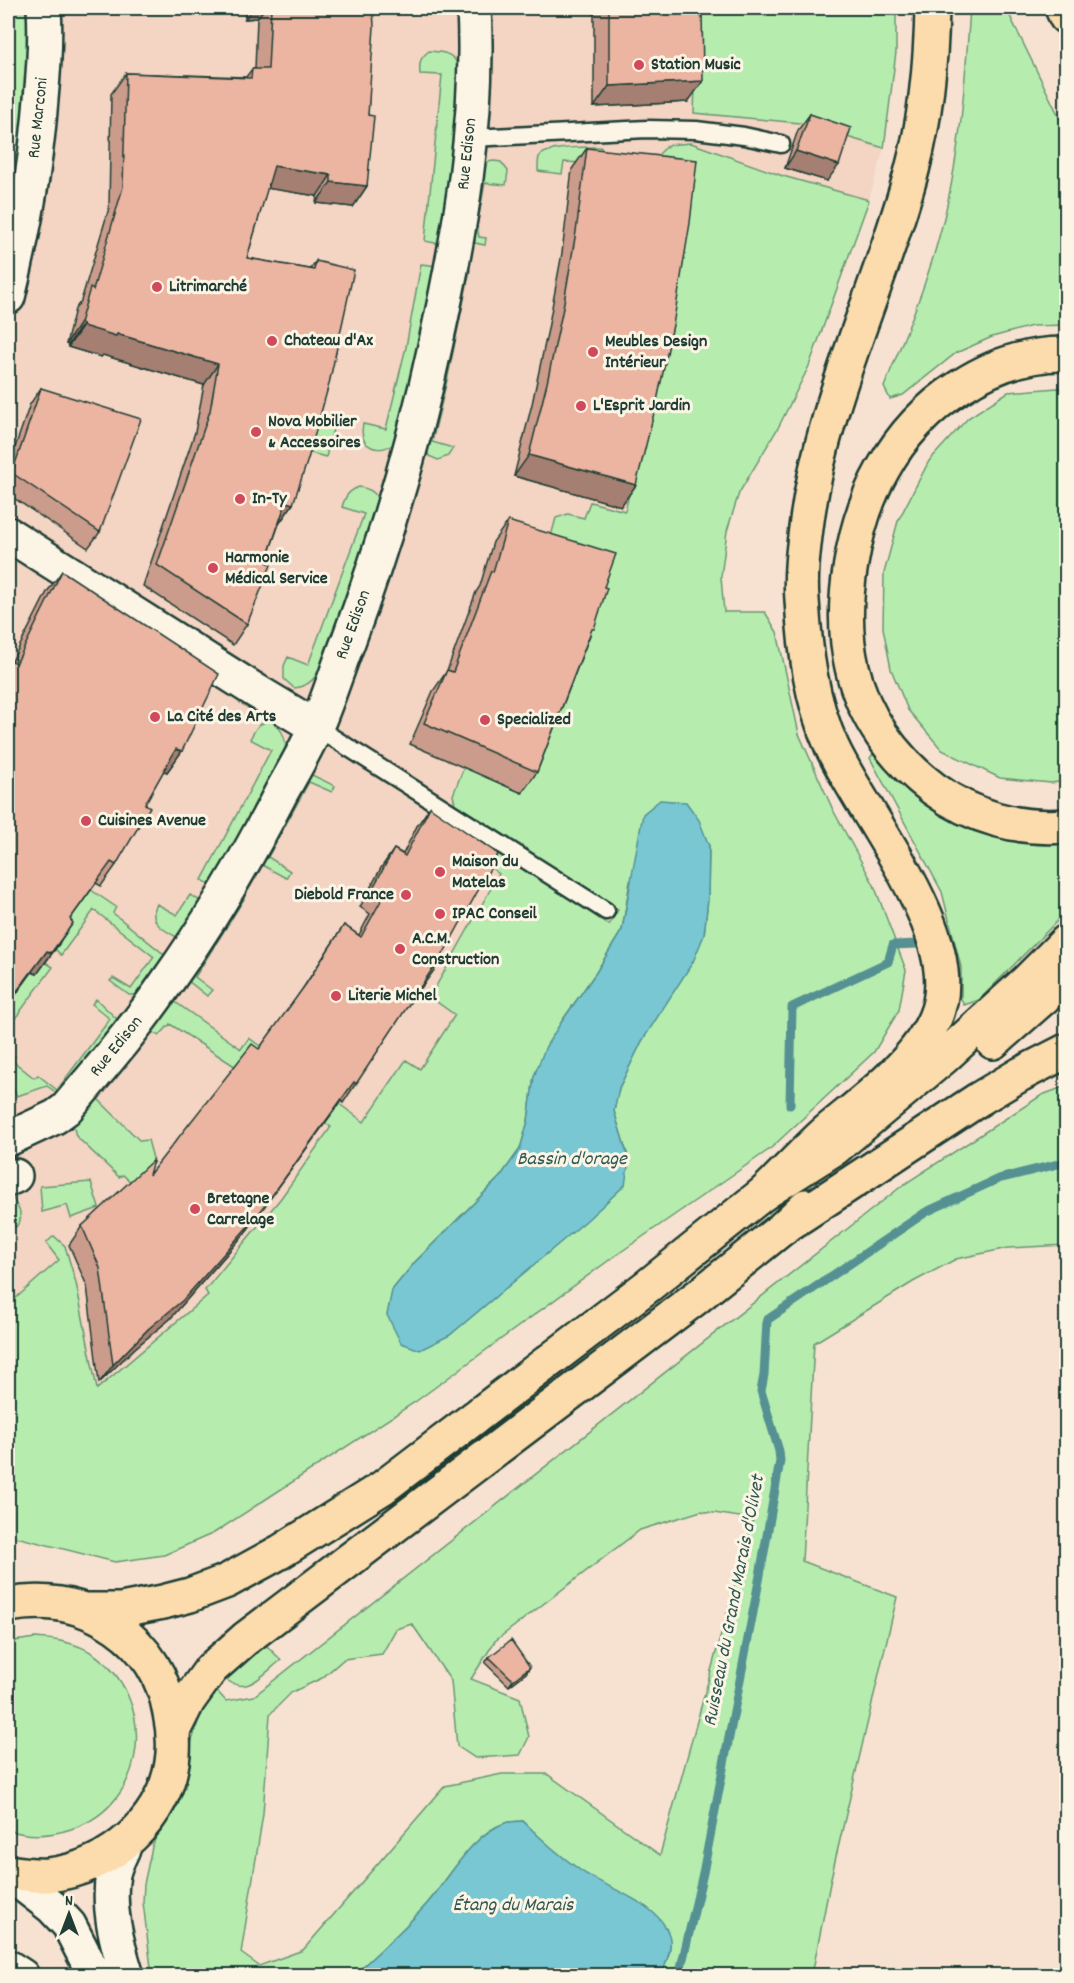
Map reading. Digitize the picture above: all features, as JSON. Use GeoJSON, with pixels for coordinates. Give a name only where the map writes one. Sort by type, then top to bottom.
{"type":"FeatureCollection","features":[{"type":"Feature","properties":{"kind":"main road"},"geometry":{"type":"LineString","coordinates":[[86,1610],[121,1610],[190,1595],[227,1581],[280,1552],[382,1488],[649,1285],[764,1193],[822,1136],[879,1088],[919,1046],[932,1027],[940,1004],[943,979],[940,958],[923,910],[832,746],[816,699],[806,652],[802,566],[809,504],[821,442],[912,169],[924,113],[931,51],[932,8]]}},
{"type":"Feature","properties":{"kind":"main road"},"geometry":{"type":"LineString","coordinates":[[1062,8],[1066,17]]}},
{"type":"Feature","properties":{"kind":"main road"},"geometry":{"type":"LineString","coordinates":[[1066,354],[1050,354],[1015,360],[983,373],[950,393],[921,418],[883,468],[866,504],[856,540],[850,576],[846,624],[852,667],[863,703],[896,755],[923,780],[946,798],[972,812],[1018,825],[1066,826]]}},
{"type":"Feature","properties":{"kind":"main road"},"geometry":{"type":"LineString","coordinates":[[764,1193],[835,1148],[943,1058],[1066,942]]}},
{"type":"Feature","properties":{"kind":"main road"},"geometry":{"type":"LineString","coordinates":[[173,1731],[188,1701],[211,1669],[245,1639],[688,1304],[784,1227],[849,1167],[1066,978]]}},
{"type":"Feature","properties":{"kind":"main road"},"geometry":{"type":"LineString","coordinates":[[784,1227],[979,1099],[1066,1051]]}},
{"type":"Feature","properties":{"kind":"main road"},"geometry":{"type":"LineString","coordinates":[[8,1872],[47,1875],[88,1865],[108,1856],[143,1826],[158,1804],[173,1756],[173,1731],[164,1686],[154,1666],[141,1649],[106,1620],[86,1610],[66,1605],[14,1601]]}},
{"type":"Feature","properties":{"kind":"street","name":"Rue Marconi"},"geometry":{"type":"LineString","coordinates":[[8,297],[29,193],[39,124],[45,57],[44,8]]}},
{"type":"Feature","properties":{"kind":"street","name":"Rue Edison"},"geometry":{"type":"LineString","coordinates":[[8,1139],[55,1117],[66,1109],[141,1019],[221,900],[271,813],[316,727],[376,568],[404,474],[428,379],[454,257],[471,138],[476,33],[474,8]]}},
{"type":"Feature","properties":{"kind":"street"},"geometry":{"type":"LineString","coordinates":[[8,534],[316,727]]}},
{"type":"Feature","properties":{"kind":"street"},"geometry":{"type":"LineString","coordinates":[[124,1844],[114,1872],[111,1906],[127,1976]]}},
{"type":"Feature","properties":{"kind":"street"},"geometry":{"type":"LineString","coordinates":[[8,1872],[52,1907],[69,1925],[95,1976]]}},
{"type":"Feature","properties":{"kind":"street"},"geometry":{"type":"LineString","coordinates":[[8,1967],[22,1976]]}},
{"type":"Feature","properties":{"kind":"lane"},"geometry":{"type":"LineString","coordinates":[[471,138],[647,129],[696,130],[744,136],[781,144]]}},
{"type":"Feature","properties":{"kind":"lane"},"geometry":{"type":"LineString","coordinates":[[316,727],[606,911]]}},
{"type":"Feature","properties":{"kind":"shaded area"},"geometry":{"type":"Polygon","coordinates":[[[8,8],[698,8],[694,113],[800,123],[884,148],[869,200],[809,366],[778,428],[739,493],[727,531],[721,577],[730,697],[612,1258],[415,1402],[214,1533],[164,1555],[115,1562],[8,1535],[8,8]]]}},
{"type":"Feature","properties":{"kind":"green space"},"geometry":{"type":"Polygon","coordinates":[[[8,8],[30,8],[24,116],[8,223],[8,8]]]}},
{"type":"Feature","properties":{"kind":"green space"},"geometry":{"type":"Polygon","coordinates":[[[698,8],[896,8],[896,52],[884,148],[800,123],[694,113],[698,8]]]}},
{"type":"Feature","properties":{"kind":"green space"},"geometry":{"type":"Polygon","coordinates":[[[970,8],[1006,8],[1066,131],[1066,325],[1032,326],[992,337],[956,353],[903,395],[890,399],[884,387],[927,275],[939,237],[952,181],[964,94],[970,8]]]}},
{"type":"Feature","properties":{"kind":"green space"},"geometry":{"type":"Polygon","coordinates":[[[429,51],[445,53],[452,57],[457,64],[458,74],[453,140],[440,244],[425,241],[442,75],[420,74],[421,61],[429,51]]]}},
{"type":"Feature","properties":{"kind":"green space"},"geometry":{"type":"Polygon","coordinates":[[[691,143],[783,176],[869,200],[809,366],[778,428],[739,493],[727,531],[721,577],[724,612],[765,612],[777,632],[799,734],[833,810],[874,885],[906,970],[899,1010],[874,1052],[770,1149],[612,1258],[415,1402],[214,1533],[164,1555],[115,1562],[8,1535],[8,1305],[59,1260],[46,1243],[54,1236],[65,1246],[76,1283],[97,1389],[208,1295],[205,1290],[281,1198],[331,1127],[240,1064],[236,1067],[170,1024],[159,1036],[149,1030],[171,999],[241,1049],[249,1038],[364,1122],[406,1060],[420,1069],[455,1015],[430,997],[499,874],[490,867],[499,853],[609,925],[618,910],[455,804],[453,795],[464,767],[523,793],[545,558],[556,518],[568,514],[584,518],[590,502],[625,511],[660,364],[656,174],[659,154],[668,145],[691,143]],[[709,846],[630,881],[622,930],[562,1021],[534,1076],[528,1121],[520,1149],[500,1177],[415,1262],[392,1290],[629,1160],[614,1111],[619,1088],[642,1041],[704,935],[708,899],[709,846]]]}},
{"type":"Feature","properties":{"kind":"green space"},"geometry":{"type":"Polygon","coordinates":[[[600,147],[608,153],[584,163],[564,162],[562,174],[538,171],[539,157],[543,153],[568,148],[600,147]]]}},
{"type":"Feature","properties":{"kind":"green space"},"geometry":{"type":"Polygon","coordinates":[[[487,162],[501,162],[508,171],[506,185],[485,183],[477,226],[479,237],[486,238],[485,245],[475,243],[472,225],[482,167],[487,162]]]}},
{"type":"Feature","properties":{"kind":"green space"},"geometry":{"type":"Polygon","coordinates":[[[421,264],[437,266],[398,442],[384,448],[372,447],[364,439],[363,424],[386,429],[406,347],[421,264]]]}},
{"type":"Feature","properties":{"kind":"green space"},"geometry":{"type":"Polygon","coordinates":[[[465,269],[470,270],[432,442],[453,448],[448,456],[438,460],[429,456],[427,450],[465,269]]]}},
{"type":"Feature","properties":{"kind":"green space"},"geometry":{"type":"Polygon","coordinates":[[[1066,389],[1066,781],[1051,783],[1000,778],[942,750],[908,710],[891,669],[883,628],[884,573],[898,521],[929,461],[968,418],[1008,392],[1066,389]]]}},
{"type":"Feature","properties":{"kind":"green space"},"geometry":{"type":"Polygon","coordinates":[[[313,412],[336,417],[326,457],[303,451],[313,412]]]}},
{"type":"Feature","properties":{"kind":"green space"},"geometry":{"type":"Polygon","coordinates":[[[359,487],[371,490],[376,496],[376,517],[323,665],[312,681],[294,688],[284,679],[284,666],[288,657],[308,665],[364,514],[342,507],[344,500],[352,490],[359,487]]]}},
{"type":"Feature","properties":{"kind":"green space"},"geometry":{"type":"Polygon","coordinates":[[[271,721],[279,727],[283,735],[285,755],[213,886],[202,880],[271,750],[250,739],[260,724],[271,721]]]}},
{"type":"Feature","properties":{"kind":"green space"},"geometry":{"type":"Polygon","coordinates":[[[874,753],[906,789],[948,819],[995,835],[1054,844],[1066,843],[1066,912],[979,1000],[964,1005],[961,999],[961,967],[942,892],[870,758],[874,753]]]}},
{"type":"Feature","properties":{"kind":"green space"},"geometry":{"type":"Polygon","coordinates":[[[307,775],[312,775],[335,786],[332,792],[309,782],[268,857],[290,871],[286,878],[262,865],[262,859],[307,775]]]}},
{"type":"Feature","properties":{"kind":"green space"},"geometry":{"type":"Polygon","coordinates":[[[91,890],[116,907],[113,913],[166,956],[137,995],[129,995],[110,981],[113,978],[131,989],[154,957],[94,910],[61,955],[55,949],[59,944],[55,940],[91,890]]]}},
{"type":"Feature","properties":{"kind":"green space"},"geometry":{"type":"Polygon","coordinates":[[[190,895],[202,902],[180,939],[159,926],[154,911],[157,904],[177,915],[190,895]]]}},
{"type":"Feature","properties":{"kind":"green space"},"geometry":{"type":"Polygon","coordinates":[[[238,896],[244,899],[195,977],[212,990],[207,996],[187,980],[238,896]]]}},
{"type":"Feature","properties":{"kind":"green space"},"geometry":{"type":"Polygon","coordinates":[[[45,962],[53,967],[8,1028],[8,1005],[32,972],[37,973],[45,962]]]}},
{"type":"Feature","properties":{"kind":"green space"},"geometry":{"type":"Polygon","coordinates":[[[96,999],[119,1021],[60,1095],[47,1086],[17,1096],[8,1078],[8,1050],[15,1056],[13,1061],[34,1078],[38,1075],[57,1090],[110,1019],[92,1004],[96,999]]]}},
{"type":"Feature","properties":{"kind":"green space"},"geometry":{"type":"Polygon","coordinates":[[[1066,1086],[1066,1245],[1008,1248],[956,1259],[913,1282],[814,1343],[802,1561],[897,1597],[831,1878],[812,1975],[662,1975],[669,1952],[608,1887],[582,1872],[550,1848],[523,1821],[505,1823],[492,1829],[481,1838],[470,1848],[417,1915],[358,1971],[350,1975],[152,1976],[143,1902],[144,1884],[152,1847],[157,1834],[177,1807],[200,1715],[215,1689],[226,1701],[254,1696],[903,1185],[1042,1095],[1066,1086]],[[701,1511],[640,1530],[495,1641],[471,1679],[520,1698],[529,1737],[520,1755],[475,1758],[457,1746],[451,1681],[412,1624],[396,1629],[382,1654],[344,1659],[322,1678],[292,1692],[270,1714],[263,1814],[241,1953],[259,1966],[303,1950],[445,1786],[502,1774],[547,1774],[660,1855],[753,1519],[701,1511]]]}},
{"type":"Feature","properties":{"kind":"green space"},"geometry":{"type":"Polygon","coordinates":[[[94,1095],[140,1141],[148,1140],[154,1162],[134,1185],[123,1175],[119,1177],[76,1136],[72,1121],[94,1095]]]}},
{"type":"Feature","properties":{"kind":"green space"},"geometry":{"type":"Polygon","coordinates":[[[91,1182],[99,1208],[71,1218],[67,1205],[42,1212],[40,1186],[91,1182]]]}},
{"type":"Feature","properties":{"kind":"green space"},"geometry":{"type":"Polygon","coordinates":[[[12,1196],[20,1212],[20,1221],[16,1227],[8,1217],[8,1198],[12,1196]]]}},
{"type":"Feature","properties":{"kind":"green space"},"geometry":{"type":"Polygon","coordinates":[[[35,1638],[79,1646],[92,1653],[114,1672],[128,1696],[135,1722],[136,1748],[130,1774],[117,1798],[97,1816],[71,1829],[40,1835],[8,1830],[8,1642],[35,1638]]]}},
{"type":"Feature","properties":{"kind":"green space"},"geometry":{"type":"Polygon","coordinates":[[[265,1644],[281,1660],[260,1678],[246,1685],[239,1685],[223,1677],[244,1658],[265,1644]]]}},
{"type":"Feature","properties":{"kind":"water","name":"Bassin d'orage"},"geometry":{"type":"Polygon","coordinates":[[[660,800],[686,802],[699,820],[709,846],[708,899],[704,935],[693,962],[642,1041],[619,1088],[614,1111],[629,1160],[625,1185],[586,1221],[450,1335],[420,1350],[401,1343],[387,1315],[392,1290],[415,1262],[500,1177],[520,1149],[528,1121],[534,1076],[546,1046],[622,930],[643,814],[660,800]]]}},
{"type":"Feature","properties":{"kind":"water","name":"Étang du Marais"},"geometry":{"type":"Polygon","coordinates":[[[523,1821],[550,1847],[580,1870],[632,1898],[657,1916],[665,1926],[670,1939],[669,1953],[662,1975],[350,1975],[358,1971],[417,1915],[460,1860],[481,1838],[492,1829],[505,1823],[523,1821]]]}},
{"type":"Feature","properties":{"kind":"building"},"geometry":{"type":"Polygon","coordinates":[[[271,8],[373,8],[374,27],[368,115],[374,116],[367,186],[331,182],[331,175],[274,166],[247,258],[314,270],[316,261],[354,270],[329,384],[308,459],[293,504],[286,502],[266,561],[271,565],[247,624],[157,565],[210,411],[218,364],[117,334],[116,336],[83,326],[80,323],[90,288],[93,290],[123,187],[126,73],[251,78],[252,69],[268,69],[271,8]]]}},
{"type":"Feature","properties":{"kind":"building"},"geometry":{"type":"Polygon","coordinates":[[[609,8],[702,8],[703,81],[609,86],[609,8]]]}},
{"type":"Feature","properties":{"kind":"building"},"geometry":{"type":"Polygon","coordinates":[[[810,114],[851,128],[839,165],[796,151],[810,114]]]}},
{"type":"Feature","properties":{"kind":"building"},"geometry":{"type":"Polygon","coordinates":[[[587,148],[697,160],[690,223],[673,325],[636,485],[529,455],[563,308],[587,148]]]}},
{"type":"Feature","properties":{"kind":"building"},"geometry":{"type":"Polygon","coordinates":[[[41,388],[141,419],[100,532],[12,473],[41,388]]]}},
{"type":"Feature","properties":{"kind":"building"},"geometry":{"type":"Polygon","coordinates":[[[508,521],[616,554],[604,587],[607,588],[594,629],[592,629],[537,772],[424,723],[447,670],[453,672],[491,571],[493,572],[508,521]]]}},
{"type":"Feature","properties":{"kind":"building"},"geometry":{"type":"Polygon","coordinates":[[[62,571],[219,674],[182,751],[176,749],[145,804],[150,807],[116,865],[111,862],[70,919],[73,923],[51,953],[47,951],[8,1003],[8,658],[16,664],[62,571]]]}},
{"type":"Feature","properties":{"kind":"building"},"geometry":{"type":"Polygon","coordinates":[[[430,807],[498,854],[435,969],[433,968],[356,1084],[354,1082],[258,1215],[183,1300],[148,1329],[113,1365],[100,1268],[82,1226],[153,1160],[149,1175],[252,1044],[259,1049],[306,984],[344,925],[361,937],[384,895],[373,888],[394,849],[405,856],[430,807]]]}},
{"type":"Feature","properties":{"kind":"building"},"geometry":{"type":"Polygon","coordinates":[[[511,1640],[530,1667],[513,1680],[489,1657],[511,1640]]]}},
{"type":"Feature","properties":{"kind":"waterway","name":"Ruisseau du Grand Marais d'Olivet"},"geometry":{"type":"LineString","coordinates":[[790,1105],[792,1007],[888,962],[893,945],[918,944]]}},
{"type":"Feature","properties":{"kind":"waterway","name":"Ruisseau du Grand Marais d'Olivet"},"geometry":{"type":"LineString","coordinates":[[679,1976],[703,1873],[780,1461],[761,1391],[767,1320],[926,1212],[998,1179],[1066,1162]]}},
{"type":"Feature","properties":{"kind":"place","name":"Station Music"},"geometry":{"type":"Point","coordinates":[639,65]}},
{"type":"Feature","properties":{"kind":"place","name":"Litrimarché"},"geometry":{"type":"Point","coordinates":[157,287]}},
{"type":"Feature","properties":{"kind":"place","name":"Chateau d'Ax"},"geometry":{"type":"Point","coordinates":[272,341]}},
{"type":"Feature","properties":{"kind":"place","name":"Meubles Design Intérieur"},"geometry":{"type":"Point","coordinates":[593,352]}},
{"type":"Feature","properties":{"kind":"place","name":"L'Esprit Jardin"},"geometry":{"type":"Point","coordinates":[581,406]}},
{"type":"Feature","properties":{"kind":"place","name":"Nova Mobilier & Accessoires"},"geometry":{"type":"Point","coordinates":[256,432]}},
{"type":"Feature","properties":{"kind":"place","name":"In-Ty"},"geometry":{"type":"Point","coordinates":[240,499]}},
{"type":"Feature","properties":{"kind":"place","name":"Harmonie Médical Service"},"geometry":{"type":"Point","coordinates":[213,568]}},
{"type":"Feature","properties":{"kind":"place","name":"La Cité des Arts"},"geometry":{"type":"Point","coordinates":[155,717]}},
{"type":"Feature","properties":{"kind":"place","name":"Specialized"},"geometry":{"type":"Point","coordinates":[485,720]}},
{"type":"Feature","properties":{"kind":"place","name":"Cuisines Avenue"},"geometry":{"type":"Point","coordinates":[86,821]}},
{"type":"Feature","properties":{"kind":"place","name":"Maison du Matelas"},"geometry":{"type":"Point","coordinates":[440,872]}},
{"type":"Feature","properties":{"kind":"place","name":"Diebold France"},"geometry":{"type":"Point","coordinates":[406,895]}},
{"type":"Feature","properties":{"kind":"place","name":"IPAC Conseil"},"geometry":{"type":"Point","coordinates":[440,914]}},
{"type":"Feature","properties":{"kind":"place","name":"A.C.M. Construction"},"geometry":{"type":"Point","coordinates":[400,949]}},
{"type":"Feature","properties":{"kind":"place","name":"Literie Michel"},"geometry":{"type":"Point","coordinates":[336,996]}},
{"type":"Feature","properties":{"kind":"place","name":"Bretagne Carrelage"},"geometry":{"type":"Point","coordinates":[195,1209]}}]}
